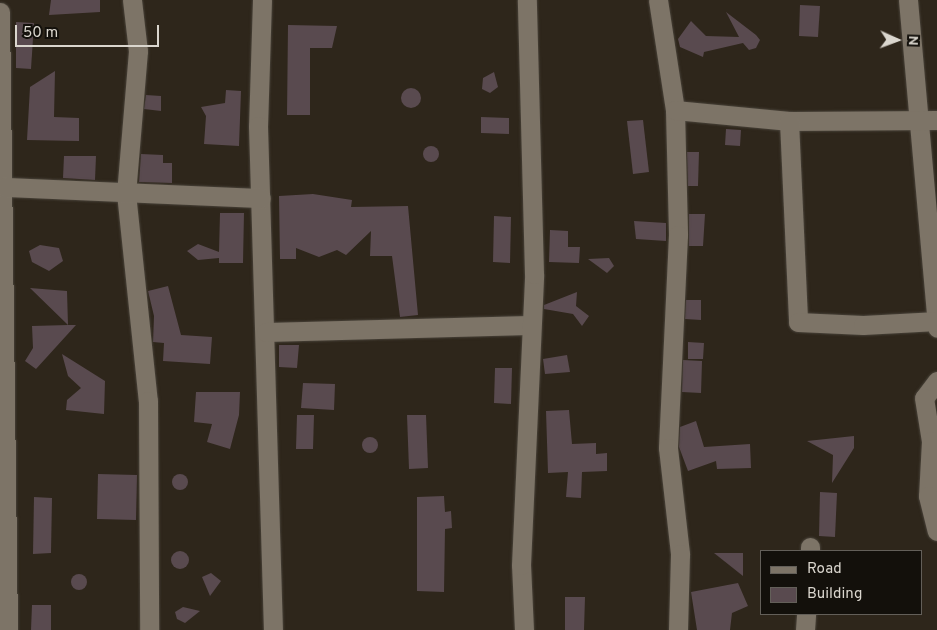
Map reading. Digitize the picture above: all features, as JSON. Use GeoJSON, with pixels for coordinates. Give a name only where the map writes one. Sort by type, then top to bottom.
{"type":"FeatureCollection","features":[{"type":"Feature","properties":{"kind":"street"},"geometry":{"type":"LineString","coordinates":[[132,0],[138,51],[126,192],[148,401],[149,630]]}},
{"type":"Feature","properties":{"kind":"street"},"geometry":{"type":"LineString","coordinates":[[262,0],[258,126],[266,332],[273,630]]}},
{"type":"Feature","properties":{"kind":"street"},"geometry":{"type":"LineString","coordinates":[[524,630],[521,565],[529,325],[534,274],[527,0]]}},
{"type":"Feature","properties":{"kind":"street"},"geometry":{"type":"LineString","coordinates":[[658,0],[675,110],[678,236],[668,448],[680,554],[678,630]]}},
{"type":"Feature","properties":{"kind":"street"},"geometry":{"type":"LineString","coordinates":[[908,0],[929,120],[937,328]]}},
{"type":"Feature","properties":{"kind":"street"},"geometry":{"type":"LineString","coordinates":[[0,12],[4,187],[8,630]]}},
{"type":"Feature","properties":{"kind":"street"},"geometry":{"type":"LineString","coordinates":[[675,110],[789,121],[929,120]]}},
{"type":"Feature","properties":{"kind":"street"},"geometry":{"type":"LineString","coordinates":[[789,121],[798,322],[863,325],[937,321]]}},
{"type":"Feature","properties":{"kind":"street"},"geometry":{"type":"LineString","coordinates":[[4,187],[262,198]]}},
{"type":"Feature","properties":{"kind":"street"},"geometry":{"type":"LineString","coordinates":[[266,332],[529,325]]}},
{"type":"Feature","properties":{"kind":"street"},"geometry":{"type":"LineString","coordinates":[[937,381],[924,398],[931,441],[928,496],[937,531]]}},
{"type":"Feature","properties":{"kind":"street"},"geometry":{"type":"LineString","coordinates":[[805,630],[806,615]]}},
{"type":"Feature","properties":{"kind":"building"},"geometry":{"type":"Polygon","coordinates":[[[51,0],[100,0],[100,12],[49,15],[51,0]]]}},
{"type":"Feature","properties":{"kind":"building"},"geometry":{"type":"Polygon","coordinates":[[[800,5],[820,6],[818,37],[799,36],[800,5]]]}},
{"type":"Feature","properties":{"kind":"building"},"geometry":{"type":"Polygon","coordinates":[[[726,12],[756,35],[760,40],[756,48],[749,50],[743,43],[704,52],[703,57],[680,47],[678,39],[691,21],[706,36],[739,37],[726,12]]]}},
{"type":"Feature","properties":{"kind":"building"},"geometry":{"type":"Polygon","coordinates":[[[16,22],[34,23],[31,69],[16,68],[16,22]]]}},
{"type":"Feature","properties":{"kind":"building"},"geometry":{"type":"Polygon","coordinates":[[[288,25],[337,26],[332,48],[310,48],[310,115],[287,115],[288,25]]]}},
{"type":"Feature","properties":{"kind":"building"},"geometry":{"type":"Polygon","coordinates":[[[55,71],[54,117],[79,118],[79,141],[27,140],[30,87],[55,71]]]}},
{"type":"Feature","properties":{"kind":"building"},"geometry":{"type":"Polygon","coordinates":[[[494,72],[498,87],[490,93],[482,89],[483,78],[494,72]]]}},
{"type":"Feature","properties":{"kind":"building"},"geometry":{"type":"Polygon","coordinates":[[[411,88],[418,91],[421,98],[418,105],[411,108],[404,105],[401,98],[404,91],[411,88]]]}},
{"type":"Feature","properties":{"kind":"building"},"geometry":{"type":"Polygon","coordinates":[[[226,90],[241,91],[239,146],[204,144],[206,116],[201,107],[225,103],[226,90]]]}},
{"type":"Feature","properties":{"kind":"building"},"geometry":{"type":"Polygon","coordinates":[[[146,95],[161,96],[161,111],[144,109],[146,95]]]}},
{"type":"Feature","properties":{"kind":"building"},"geometry":{"type":"Polygon","coordinates":[[[481,117],[509,118],[509,134],[481,133],[481,117]]]}},
{"type":"Feature","properties":{"kind":"building"},"geometry":{"type":"Polygon","coordinates":[[[643,120],[649,172],[633,174],[627,121],[643,120]]]}},
{"type":"Feature","properties":{"kind":"building"},"geometry":{"type":"Polygon","coordinates":[[[726,129],[741,130],[740,146],[725,145],[726,129]]]}},
{"type":"Feature","properties":{"kind":"building"},"geometry":{"type":"Polygon","coordinates":[[[431,146],[437,148],[439,154],[437,160],[431,162],[425,160],[423,154],[425,148],[431,146]]]}},
{"type":"Feature","properties":{"kind":"building"},"geometry":{"type":"Polygon","coordinates":[[[687,152],[699,152],[698,186],[688,186],[687,152]]]}},
{"type":"Feature","properties":{"kind":"building"},"geometry":{"type":"Polygon","coordinates":[[[141,154],[163,155],[163,163],[172,163],[172,183],[139,182],[141,154]]]}},
{"type":"Feature","properties":{"kind":"building"},"geometry":{"type":"Polygon","coordinates":[[[64,156],[96,156],[95,180],[63,178],[64,156]]]}},
{"type":"Feature","properties":{"kind":"building"},"geometry":{"type":"Polygon","coordinates":[[[313,194],[352,200],[351,207],[408,206],[418,315],[400,317],[392,256],[370,256],[371,231],[346,255],[337,250],[319,257],[296,248],[296,259],[280,259],[279,196],[313,194]]]}},
{"type":"Feature","properties":{"kind":"building"},"geometry":{"type":"Polygon","coordinates":[[[220,213],[244,213],[243,263],[219,263],[219,258],[198,260],[187,251],[198,244],[219,252],[220,213]]]}},
{"type":"Feature","properties":{"kind":"building"},"geometry":{"type":"Polygon","coordinates":[[[689,214],[705,214],[703,246],[689,246],[689,214]]]}},
{"type":"Feature","properties":{"kind":"building"},"geometry":{"type":"Polygon","coordinates":[[[494,216],[511,217],[510,263],[493,262],[494,216]]]}},
{"type":"Feature","properties":{"kind":"building"},"geometry":{"type":"Polygon","coordinates":[[[634,221],[666,223],[666,241],[636,239],[634,221]]]}},
{"type":"Feature","properties":{"kind":"building"},"geometry":{"type":"Polygon","coordinates":[[[550,230],[568,231],[568,247],[580,247],[579,263],[549,262],[550,230]]]}},
{"type":"Feature","properties":{"kind":"building"},"geometry":{"type":"Polygon","coordinates":[[[40,245],[59,248],[63,261],[49,271],[32,262],[29,251],[40,245]]]}},
{"type":"Feature","properties":{"kind":"building"},"geometry":{"type":"Polygon","coordinates":[[[609,258],[614,266],[607,273],[588,259],[609,258]]]}},
{"type":"Feature","properties":{"kind":"building"},"geometry":{"type":"Polygon","coordinates":[[[168,286],[181,335],[212,337],[210,364],[163,361],[164,343],[153,342],[154,316],[148,291],[168,286]]]}},
{"type":"Feature","properties":{"kind":"building"},"geometry":{"type":"Polygon","coordinates":[[[30,288],[67,291],[68,325],[30,288]]]}},
{"type":"Feature","properties":{"kind":"building"},"geometry":{"type":"Polygon","coordinates":[[[577,292],[576,306],[589,316],[582,326],[573,314],[544,309],[544,305],[577,292]]]}},
{"type":"Feature","properties":{"kind":"building"},"geometry":{"type":"Polygon","coordinates":[[[686,300],[701,300],[701,320],[685,319],[686,300]]]}},
{"type":"Feature","properties":{"kind":"building"},"geometry":{"type":"Polygon","coordinates":[[[76,325],[36,369],[25,361],[33,348],[32,326],[76,325]]]}},
{"type":"Feature","properties":{"kind":"building"},"geometry":{"type":"Polygon","coordinates":[[[688,342],[704,343],[703,359],[688,359],[688,342]]]}},
{"type":"Feature","properties":{"kind":"building"},"geometry":{"type":"Polygon","coordinates":[[[279,345],[299,345],[297,368],[279,367],[279,345]]]}},
{"type":"Feature","properties":{"kind":"building"},"geometry":{"type":"Polygon","coordinates":[[[62,354],[105,381],[104,414],[66,410],[67,400],[81,388],[68,376],[62,354]]]}},
{"type":"Feature","properties":{"kind":"building"},"geometry":{"type":"Polygon","coordinates":[[[567,355],[570,372],[545,374],[543,359],[567,355]]]}},
{"type":"Feature","properties":{"kind":"building"},"geometry":{"type":"Polygon","coordinates":[[[683,360],[702,361],[701,393],[682,392],[683,360]]]}},
{"type":"Feature","properties":{"kind":"building"},"geometry":{"type":"Polygon","coordinates":[[[495,368],[512,368],[511,404],[494,403],[495,368]]]}},
{"type":"Feature","properties":{"kind":"building"},"geometry":{"type":"Polygon","coordinates":[[[303,383],[335,384],[334,410],[301,408],[303,383]]]}},
{"type":"Feature","properties":{"kind":"building"},"geometry":{"type":"Polygon","coordinates":[[[196,392],[240,392],[239,415],[230,449],[207,442],[212,424],[194,422],[196,392]]]}},
{"type":"Feature","properties":{"kind":"building"},"geometry":{"type":"Polygon","coordinates":[[[569,410],[572,444],[596,443],[596,454],[607,453],[607,471],[582,472],[581,498],[566,497],[568,472],[548,473],[546,411],[569,410]]]}},
{"type":"Feature","properties":{"kind":"building"},"geometry":{"type":"Polygon","coordinates":[[[297,415],[314,415],[313,449],[296,449],[297,415]]]}},
{"type":"Feature","properties":{"kind":"building"},"geometry":{"type":"Polygon","coordinates":[[[407,415],[426,415],[428,468],[409,469],[407,415]]]}},
{"type":"Feature","properties":{"kind":"building"},"geometry":{"type":"Polygon","coordinates":[[[696,421],[704,447],[750,444],[751,468],[717,469],[716,461],[688,471],[679,447],[680,427],[696,421]]]}},
{"type":"Feature","properties":{"kind":"building"},"geometry":{"type":"Polygon","coordinates":[[[854,436],[854,448],[832,483],[833,455],[807,441],[854,436]]]}},
{"type":"Feature","properties":{"kind":"building"},"geometry":{"type":"Polygon","coordinates":[[[367,437],[373,437],[378,442],[376,451],[367,453],[362,448],[362,442],[367,437]]]}},
{"type":"Feature","properties":{"kind":"building"},"geometry":{"type":"Polygon","coordinates":[[[98,474],[137,475],[136,520],[97,519],[98,474]]]}},
{"type":"Feature","properties":{"kind":"building"},"geometry":{"type":"Polygon","coordinates":[[[177,474],[183,474],[188,479],[186,488],[177,490],[172,485],[172,479],[177,474]]]}},
{"type":"Feature","properties":{"kind":"building"},"geometry":{"type":"Polygon","coordinates":[[[820,492],[837,493],[835,537],[819,536],[820,492]]]}},
{"type":"Feature","properties":{"kind":"building"},"geometry":{"type":"Polygon","coordinates":[[[444,496],[445,512],[451,511],[452,528],[445,529],[444,592],[417,591],[417,497],[444,496]]]}},
{"type":"Feature","properties":{"kind":"building"},"geometry":{"type":"Polygon","coordinates":[[[34,497],[52,498],[51,553],[33,554],[34,497]]]}},
{"type":"Feature","properties":{"kind":"building"},"geometry":{"type":"Polygon","coordinates":[[[180,551],[186,554],[189,560],[186,566],[180,569],[174,566],[171,560],[174,554],[180,551]]]}},
{"type":"Feature","properties":{"kind":"building"},"geometry":{"type":"Polygon","coordinates":[[[714,553],[743,553],[743,576],[714,553]]]}},
{"type":"Feature","properties":{"kind":"building"},"geometry":{"type":"Polygon","coordinates":[[[211,573],[221,581],[210,596],[202,577],[211,573]]]}},
{"type":"Feature","properties":{"kind":"building"},"geometry":{"type":"Polygon","coordinates":[[[79,574],[85,576],[87,582],[85,588],[79,590],[73,588],[71,582],[73,576],[79,574]]]}},
{"type":"Feature","properties":{"kind":"building"},"geometry":{"type":"Polygon","coordinates":[[[738,583],[748,606],[732,613],[730,630],[697,630],[691,592],[738,583]]]}},
{"type":"Feature","properties":{"kind":"building"},"geometry":{"type":"Polygon","coordinates":[[[565,597],[585,597],[584,630],[565,630],[565,597]]]}},
{"type":"Feature","properties":{"kind":"building"},"geometry":{"type":"Polygon","coordinates":[[[32,605],[51,605],[51,630],[31,630],[32,605]]]}},
{"type":"Feature","properties":{"kind":"building"},"geometry":{"type":"Polygon","coordinates":[[[183,607],[200,611],[185,623],[177,619],[175,612],[183,607]]]}}]}
